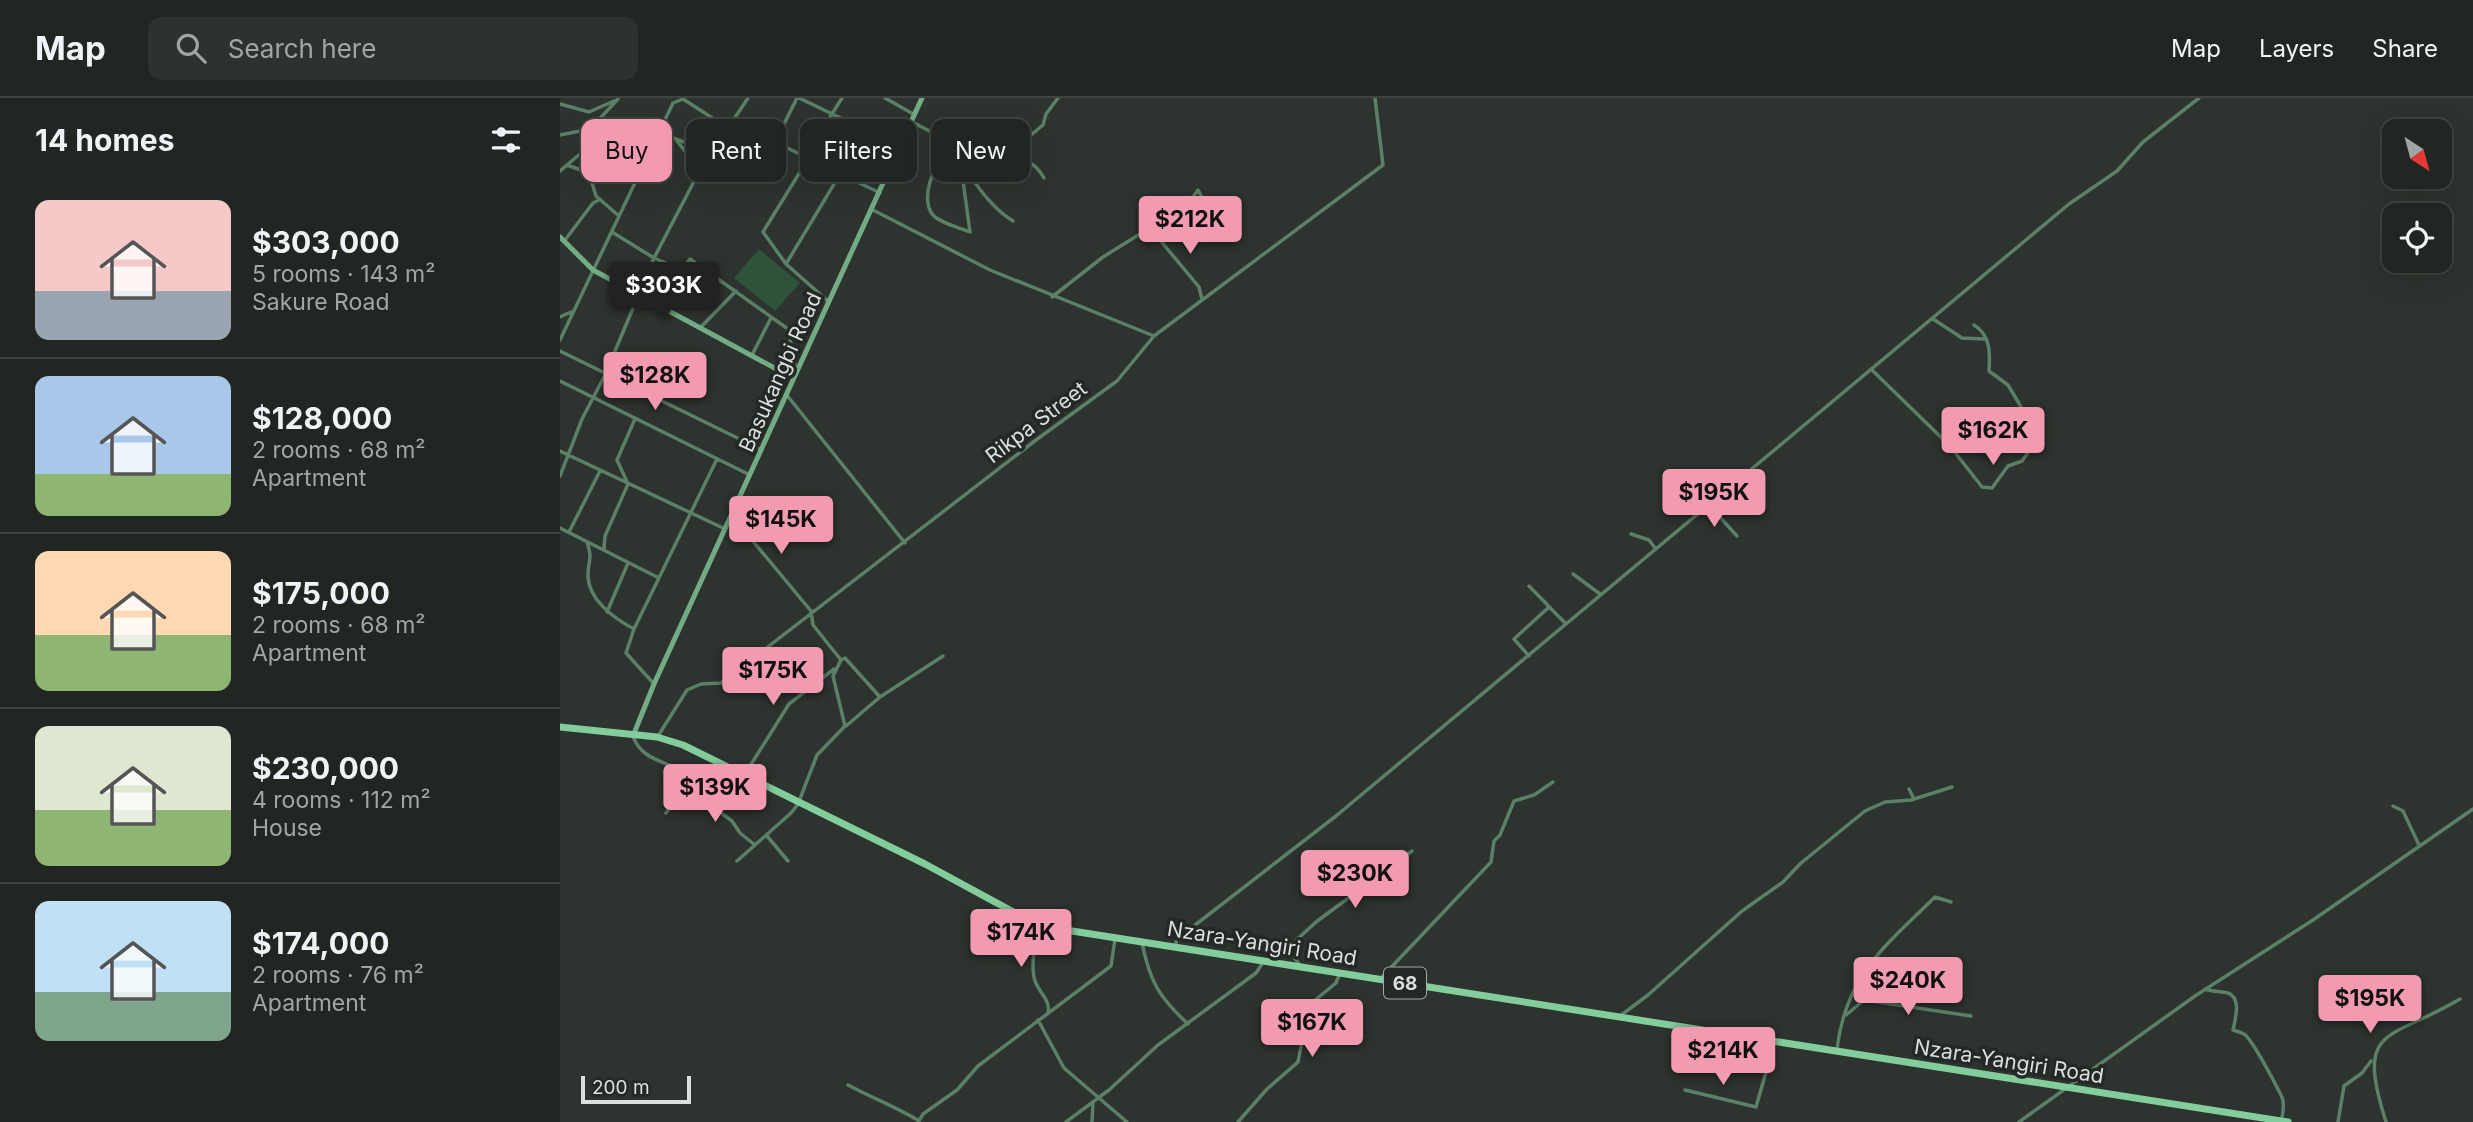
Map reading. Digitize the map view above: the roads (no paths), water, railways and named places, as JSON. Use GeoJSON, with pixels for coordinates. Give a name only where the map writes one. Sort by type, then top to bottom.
{"type":"FeatureCollection","features":[{"type":"Feature","properties":{"kind":"main road","name":"Nzara-Yangiri Road"},"geometry":{"type":"LineString","coordinates":[[560,727],[657,737],[712,758],[798,804],[925,864],[1034,923],[2284,1122]]}},
{"type":"Feature","properties":{"kind":"street"},"geometry":{"type":"LineString","coordinates":[[560,104],[589,112],[618,98]]}},
{"type":"Feature","properties":{"kind":"street"},"geometry":{"type":"LineString","coordinates":[[560,135],[590,129],[618,98]]}},
{"type":"Feature","properties":{"kind":"street"},"geometry":{"type":"LineString","coordinates":[[735,119],[748,98]]}},
{"type":"Feature","properties":{"kind":"street"},"geometry":{"type":"LineString","coordinates":[[786,121],[798,98],[839,119]]}},
{"type":"Feature","properties":{"kind":"street"},"geometry":{"type":"LineString","coordinates":[[830,119],[842,98]]}},
{"type":"Feature","properties":{"kind":"street"},"geometry":{"type":"LineString","coordinates":[[885,98],[931,132]]}},
{"type":"Feature","properties":{"kind":"street","name":"Basukangbi Road"},"geometry":{"type":"LineString","coordinates":[[913,118],[922,98]]}},
{"type":"Feature","properties":{"kind":"street"},"geometry":{"type":"LineString","coordinates":[[1030,135],[1042,125],[1046,114],[1058,98]]}},
{"type":"Feature","properties":{"kind":"street","name":"Rikpa Street"},"geometry":{"type":"LineString","coordinates":[[657,737],[687,690],[701,684],[721,683],[811,611],[905,543],[1036,440],[1117,381],[1154,336],[1383,165],[1375,98]]}},
{"type":"Feature","properties":{"kind":"street"},"geometry":{"type":"LineString","coordinates":[[1176,947],[1175,942],[1180,936],[1336,816],[2069,204],[2117,171],[2143,142],[2199,98]]}},
{"type":"Feature","properties":{"kind":"street"},"geometry":{"type":"LineString","coordinates":[[666,119],[677,99],[683,99],[714,119]]}},
{"type":"Feature","properties":{"kind":"street"},"geometry":{"type":"LineString","coordinates":[[672,138],[686,143]]}},
{"type":"Feature","properties":{"kind":"street"},"geometry":{"type":"LineString","coordinates":[[677,140],[686,152]]}},
{"type":"Feature","properties":{"kind":"street"},"geometry":{"type":"LineString","coordinates":[[560,171],[581,154]]}},
{"type":"Feature","properties":{"kind":"street"},"geometry":{"type":"LineString","coordinates":[[1030,164],[1039,170],[1044,178]]}},
{"type":"Feature","properties":{"kind":"street"},"geometry":{"type":"LineString","coordinates":[[567,165],[592,176],[599,200],[619,216]]}},
{"type":"Feature","properties":{"kind":"street"},"geometry":{"type":"LineString","coordinates":[[800,168],[763,232],[786,264],[829,302]]}},
{"type":"Feature","properties":{"kind":"street"},"geometry":{"type":"LineString","coordinates":[[560,340],[635,182]]}},
{"type":"Feature","properties":{"kind":"street"},"geometry":{"type":"LineString","coordinates":[[560,476],[570,456],[582,419],[594,400],[638,293],[694,182]]}},
{"type":"Feature","properties":{"kind":"street"},"geometry":{"type":"LineString","coordinates":[[786,264],[835,182]]}},
{"type":"Feature","properties":{"kind":"street"},"geometry":{"type":"LineString","coordinates":[[858,182],[880,193]]}},
{"type":"Feature","properties":{"kind":"street","name":"Basukangbi Road"},"geometry":{"type":"LineString","coordinates":[[633,736],[654,684],[885,182]]}},
{"type":"Feature","properties":{"kind":"street"},"geometry":{"type":"LineString","coordinates":[[931,182],[928,207],[935,217],[970,232],[963,182]]}},
{"type":"Feature","properties":{"kind":"street"},"geometry":{"type":"LineString","coordinates":[[975,182],[995,206],[1013,221]]}},
{"type":"Feature","properties":{"kind":"street"},"geometry":{"type":"LineString","coordinates":[[599,200],[593,203],[562,239],[593,270],[795,375]]}},
{"type":"Feature","properties":{"kind":"street"},"geometry":{"type":"LineString","coordinates":[[1051,297],[1103,257],[1188,204]]}},
{"type":"Feature","properties":{"kind":"street"},"geometry":{"type":"LineString","coordinates":[[873,210],[990,270],[1051,297],[1154,336]]}},
{"type":"Feature","properties":{"kind":"street"},"geometry":{"type":"LineString","coordinates":[[1150,228],[1199,287],[1202,299]]}},
{"type":"Feature","properties":{"kind":"street"},"geometry":{"type":"LineString","coordinates":[[612,232],[654,258],[682,270]]}},
{"type":"Feature","properties":{"kind":"street"},"geometry":{"type":"LineString","coordinates":[[657,303],[690,259],[788,329],[795,375]]}},
{"type":"Feature","properties":{"kind":"street"},"geometry":{"type":"LineString","coordinates":[[701,327],[736,290]]}},
{"type":"Feature","properties":{"kind":"street"},"geometry":{"type":"LineString","coordinates":[[560,317],[572,311]]}},
{"type":"Feature","properties":{"kind":"street"},"geometry":{"type":"LineString","coordinates":[[752,355],[771,318]]}},
{"type":"Feature","properties":{"kind":"street"},"geometry":{"type":"LineString","coordinates":[[1933,319],[1962,338],[1984,340]]}},
{"type":"Feature","properties":{"kind":"street"},"geometry":{"type":"LineString","coordinates":[[1872,370],[1950,446],[1982,488],[1992,488],[2008,466],[2022,461],[2027,454],[2033,427],[2008,385],[1989,371],[1991,349],[1984,340],[1983,332],[1974,325]]}},
{"type":"Feature","properties":{"kind":"street"},"geometry":{"type":"LineString","coordinates":[[560,351],[762,450]]}},
{"type":"Feature","properties":{"kind":"street"},"geometry":{"type":"LineString","coordinates":[[560,381],[750,475]]}},
{"type":"Feature","properties":{"kind":"street"},"geometry":{"type":"LineString","coordinates":[[786,394],[905,543]]}},
{"type":"Feature","properties":{"kind":"street"},"geometry":{"type":"LineString","coordinates":[[604,549],[605,536],[628,484],[617,460],[635,419]]}},
{"type":"Feature","properties":{"kind":"street"},"geometry":{"type":"LineString","coordinates":[[560,451],[725,529]]}},
{"type":"Feature","properties":{"kind":"street"},"geometry":{"type":"LineString","coordinates":[[654,684],[627,655],[634,629],[718,459]]}},
{"type":"Feature","properties":{"kind":"street"},"geometry":{"type":"LineString","coordinates":[[569,532],[600,471]]}},
{"type":"Feature","properties":{"kind":"street"},"geometry":{"type":"LineString","coordinates":[[1710,506],[1737,536]]}},
{"type":"Feature","properties":{"kind":"street"},"geometry":{"type":"LineString","coordinates":[[732,516],[811,611],[813,625],[841,660]]}},
{"type":"Feature","properties":{"kind":"street"},"geometry":{"type":"LineString","coordinates":[[560,528],[659,578]]}},
{"type":"Feature","properties":{"kind":"street"},"geometry":{"type":"LineString","coordinates":[[1631,534],[1648,540],[1656,548]]}},
{"type":"Feature","properties":{"kind":"street"},"geometry":{"type":"LineString","coordinates":[[587,542],[592,560],[588,574],[590,583],[607,612],[634,629]]}},
{"type":"Feature","properties":{"kind":"street"},"geometry":{"type":"LineString","coordinates":[[607,612],[628,563]]}},
{"type":"Feature","properties":{"kind":"street"},"geometry":{"type":"LineString","coordinates":[[1573,574],[1600,594]]}},
{"type":"Feature","properties":{"kind":"street"},"geometry":{"type":"LineString","coordinates":[[1529,586],[1566,624]]}},
{"type":"Feature","properties":{"kind":"street"},"geometry":{"type":"LineString","coordinates":[[1529,656],[1514,639],[1549,607]]}},
{"type":"Feature","properties":{"kind":"street"},"geometry":{"type":"LineString","coordinates":[[737,861],[784,822],[798,804],[817,755],[845,726],[880,697],[943,656]]}},
{"type":"Feature","properties":{"kind":"street"},"geometry":{"type":"LineString","coordinates":[[744,775],[789,704],[835,668],[841,660],[845,658],[880,697]]}},
{"type":"Feature","properties":{"kind":"street"},"geometry":{"type":"LineString","coordinates":[[835,668],[833,676],[845,726]]}},
{"type":"Feature","properties":{"kind":"street"},"geometry":{"type":"LineString","coordinates":[[633,736],[637,747],[643,752],[690,775],[687,787],[666,813]]}},
{"type":"Feature","properties":{"kind":"street"},"geometry":{"type":"LineString","coordinates":[[1381,980],[1385,970],[1409,950],[1426,927],[1467,889],[1491,862],[1494,841],[1500,835],[1514,801],[1534,795],[1553,782]]}},
{"type":"Feature","properties":{"kind":"street"},"geometry":{"type":"LineString","coordinates":[[687,787],[732,821],[740,833],[755,845]]}},
{"type":"Feature","properties":{"kind":"street"},"geometry":{"type":"LineString","coordinates":[[1618,1017],[1645,998],[1742,911],[1783,883],[1801,863],[1865,811],[1885,802],[1914,799],[1952,787]]}},
{"type":"Feature","properties":{"kind":"street"},"geometry":{"type":"LineString","coordinates":[[1909,789],[1914,799]]}},
{"type":"Feature","properties":{"kind":"street"},"geometry":{"type":"LineString","coordinates":[[2393,806],[2403,811],[2419,846]]}},
{"type":"Feature","properties":{"kind":"street"},"geometry":{"type":"LineString","coordinates":[[2020,1122],[2206,989],[2313,920],[2473,810]]}},
{"type":"Feature","properties":{"kind":"street"},"geometry":{"type":"LineString","coordinates":[[767,836],[788,861]]}},
{"type":"Feature","properties":{"kind":"street"},"geometry":{"type":"LineString","coordinates":[[1300,967],[1288,950],[1291,945],[1316,922],[1412,851]]}},
{"type":"Feature","properties":{"kind":"street"},"geometry":{"type":"LineString","coordinates":[[1837,1052],[1848,1000],[1861,974],[1881,948],[1935,897],[1951,902]]}},
{"type":"Feature","properties":{"kind":"street"},"geometry":{"type":"LineString","coordinates":[[1034,923],[1037,939],[1034,978],[1055,1008]]}},
{"type":"Feature","properties":{"kind":"street"},"geometry":{"type":"LineString","coordinates":[[848,1085],[889,1107],[902,1109],[919,1121],[923,1114],[957,1090],[978,1066],[1111,966],[1114,937]]}},
{"type":"Feature","properties":{"kind":"street"},"geometry":{"type":"LineString","coordinates":[[1141,942],[1156,989],[1188,1024]]}},
{"type":"Feature","properties":{"kind":"street"},"geometry":{"type":"LineString","coordinates":[[1066,1122],[1095,1101],[1158,1045],[1259,970],[1264,961]]}},
{"type":"Feature","properties":{"kind":"street"},"geometry":{"type":"LineString","coordinates":[[1238,1122],[1267,1089],[1298,1062],[1308,1010],[1314,1001],[1336,982],[1340,973]]}},
{"type":"Feature","properties":{"kind":"street"},"geometry":{"type":"LineString","coordinates":[[2206,989],[2227,993],[2233,998],[2236,1017],[2233,1028],[2245,1034],[2263,1058],[2273,1084],[2281,1095],[2284,1122]]}},
{"type":"Feature","properties":{"kind":"street"},"geometry":{"type":"LineString","coordinates":[[2338,1122],[2344,1086],[2362,1073],[2380,1041],[2389,1034],[2442,1012],[2460,999]]}},
{"type":"Feature","properties":{"kind":"street"},"geometry":{"type":"LineString","coordinates":[[1844,1016],[1864,1000],[1972,1016]]}},
{"type":"Feature","properties":{"kind":"street"},"geometry":{"type":"LineString","coordinates":[[1048,1013],[1049,1002]]}},
{"type":"Feature","properties":{"kind":"street"},"geometry":{"type":"LineString","coordinates":[[1038,1020],[1064,1068],[1095,1101],[1127,1122]]}},
{"type":"Feature","properties":{"kind":"street"},"geometry":{"type":"LineString","coordinates":[[1685,1090],[1756,1107],[1766,1072],[1765,1041]]}},
{"type":"Feature","properties":{"kind":"street"},"geometry":{"type":"LineString","coordinates":[[2371,1061],[2386,1122]]}},
{"type":"Feature","properties":{"kind":"street"},"geometry":{"type":"LineString","coordinates":[[1092,1122],[1095,1101]]}}]}
